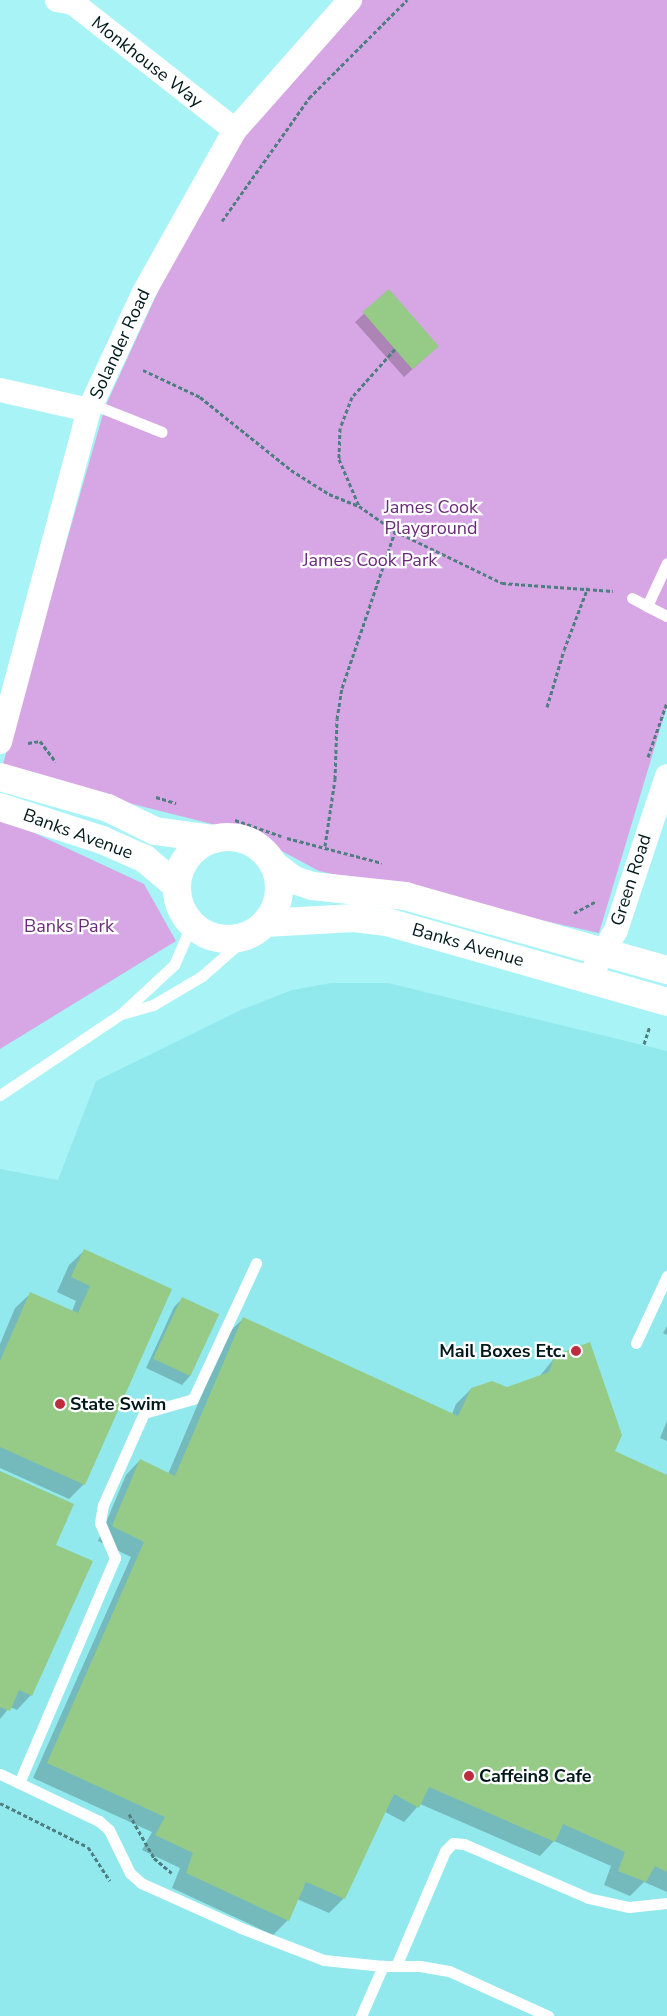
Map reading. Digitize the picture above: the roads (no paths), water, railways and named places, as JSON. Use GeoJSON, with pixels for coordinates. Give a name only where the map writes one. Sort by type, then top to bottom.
{"type":"FeatureCollection","features":[{"type":"Feature","properties":{"kind":"street","name":"Monkhouse Way"},"geometry":{"type":"LineString","coordinates":[[57,0],[73,3],[235,130]]}},
{"type":"Feature","properties":{"kind":"street","name":"Solander Road"},"geometry":{"type":"LineString","coordinates":[[0,742],[90,407],[144,292],[235,130],[350,0]]}},
{"type":"Feature","properties":{"kind":"street"},"geometry":{"type":"LineString","coordinates":[[0,390],[90,407]]}},
{"type":"Feature","properties":{"kind":"street","name":"Green Road"},"geometry":{"type":"LineString","coordinates":[[588,981],[610,940],[667,776]]}},
{"type":"Feature","properties":{"kind":"street","name":"Banks Avenue"},"geometry":{"type":"LineString","coordinates":[[0,777],[108,808],[156,830],[214,839]]}},
{"type":"Feature","properties":{"kind":"street","name":"Banks Avenue"},"geometry":{"type":"LineString","coordinates":[[0,807],[102,840],[145,860],[177,886]]}},
{"type":"Feature","properties":{"kind":"street"},"geometry":{"type":"LineString","coordinates":[[229,837],[252,843],[274,865],[278,895],[258,928],[237,938],[222,938],[192,924],[180,907],[177,886],[180,870],[188,856],[199,846],[214,839],[229,837]]}},
{"type":"Feature","properties":{"kind":"street","name":"Banks Avenue"},"geometry":{"type":"LineString","coordinates":[[274,865],[294,880],[312,886],[405,896],[610,940],[667,970]]}},
{"type":"Feature","properties":{"kind":"street","name":"Banks Avenue"},"geometry":{"type":"LineString","coordinates":[[258,928],[354,918],[387,922],[588,981],[667,1002]]}},
{"type":"Feature","properties":{"kind":"lane"},"geometry":{"type":"LineString","coordinates":[[90,407],[162,432]]}},
{"type":"Feature","properties":{"kind":"lane"},"geometry":{"type":"LineString","coordinates":[[647,606],[667,563]]}},
{"type":"Feature","properties":{"kind":"lane"},"geometry":{"type":"LineString","coordinates":[[632,598],[667,616]]}},
{"type":"Feature","properties":{"kind":"lane"},"geometry":{"type":"LineString","coordinates":[[0,1095],[121,1014],[174,965],[192,924]]}},
{"type":"Feature","properties":{"kind":"lane"},"geometry":{"type":"LineString","coordinates":[[121,1014],[153,1005],[202,976],[258,928]]}},
{"type":"Feature","properties":{"kind":"lane"},"geometry":{"type":"LineString","coordinates":[[19,1783],[115,1558],[100,1522],[103,1504],[144,1413],[194,1399],[256,1263]]}},
{"type":"Feature","properties":{"kind":"lane"},"geometry":{"type":"LineString","coordinates":[[636,1343],[667,1276]]}},
{"type":"Feature","properties":{"kind":"lane"},"geometry":{"type":"LineString","coordinates":[[0,1774],[99,1821],[109,1830],[130,1873],[141,1883],[309,1957],[383,1966],[420,1966],[449,1971],[541,2015]]}},
{"type":"Feature","properties":{"kind":"lane"},"geometry":{"type":"LineString","coordinates":[[396,1966],[445,1851],[453,1843],[464,1844],[588,1898],[630,1907],[667,1903]]}},
{"type":"Feature","properties":{"kind":"lane"},"geometry":{"type":"LineString","coordinates":[[361,2016],[383,1966]]}},
{"type":"Feature","properties":{"kind":"place","name":"Mail Boxes Etc."},"geometry":{"type":"Point","coordinates":[576,1351]}},
{"type":"Feature","properties":{"kind":"place","name":"State Swim"},"geometry":{"type":"Point","coordinates":[60,1404]}},
{"type":"Feature","properties":{"kind":"place","name":"Caffein8 Cafe"},"geometry":{"type":"Point","coordinates":[469,1776]}},
{"type":"Feature","properties":{"kind":"park label","name":"James Cook Playground"},"geometry":{"type":"Point","coordinates":[431,518]}},
{"type":"Feature","properties":{"kind":"park label","name":"James Cook Park"},"geometry":{"type":"Point","coordinates":[370,560]}},
{"type":"Feature","properties":{"kind":"park label","name":"Banks Park"},"geometry":{"type":"Point","coordinates":[69,926]}}]}
